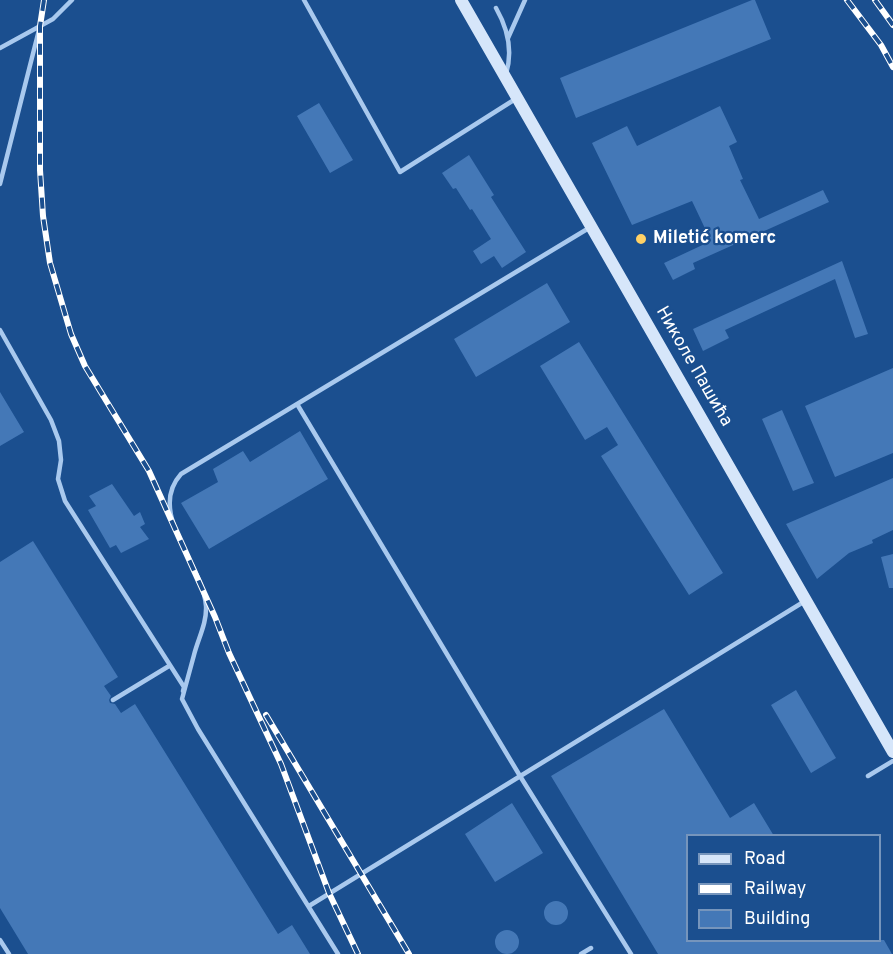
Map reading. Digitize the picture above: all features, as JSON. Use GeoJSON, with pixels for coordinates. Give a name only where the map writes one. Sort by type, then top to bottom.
{"type":"FeatureCollection","features":[{"type":"Feature","properties":{"kind":"main road","name":"Николе Пашића"},"geometry":{"type":"LineString","coordinates":[[461,0],[893,752]]}},
{"type":"Feature","properties":{"kind":"lane"},"geometry":{"type":"LineString","coordinates":[[0,48],[53,19],[72,0]]}},
{"type":"Feature","properties":{"kind":"lane"},"geometry":{"type":"LineString","coordinates":[[304,0],[400,172],[517,97]]}},
{"type":"Feature","properties":{"kind":"lane"},"geometry":{"type":"LineString","coordinates":[[508,38],[525,0]]}},
{"type":"Feature","properties":{"kind":"lane"},"geometry":{"type":"LineString","coordinates":[[496,8],[508,38],[509,63],[505,76]]}},
{"type":"Feature","properties":{"kind":"lane"},"geometry":{"type":"LineString","coordinates":[[0,184],[40,26]]}},
{"type":"Feature","properties":{"kind":"lane"},"geometry":{"type":"LineString","coordinates":[[182,699],[203,627],[206,608],[204,591],[171,519],[172,483],[181,474],[591,227]]}},
{"type":"Feature","properties":{"kind":"lane"},"geometry":{"type":"LineString","coordinates":[[0,330],[55,430],[61,460],[58,479],[65,501],[184,687],[182,699],[198,729],[338,954]]}},
{"type":"Feature","properties":{"kind":"lane"},"geometry":{"type":"LineString","coordinates":[[297,404],[520,776],[631,954]]}},
{"type":"Feature","properties":{"kind":"lane"},"geometry":{"type":"LineString","coordinates":[[309,906],[806,600]]}},
{"type":"Feature","properties":{"kind":"lane"},"geometry":{"type":"LineString","coordinates":[[113,700],[169,666]]}},
{"type":"Feature","properties":{"kind":"lane"},"geometry":{"type":"LineString","coordinates":[[868,776],[893,761]]}},
{"type":"Feature","properties":{"kind":"lane"},"geometry":{"type":"LineString","coordinates":[[0,940],[9,954]]}},
{"type":"Feature","properties":{"kind":"lane"},"geometry":{"type":"LineString","coordinates":[[581,954],[591,948]]}},
{"type":"Feature","properties":{"kind":"building"},"geometry":{"type":"Polygon","coordinates":[[[755,0],[771,39],[576,118],[560,78],[755,0]]]}},
{"type":"Feature","properties":{"kind":"building"},"geometry":{"type":"Polygon","coordinates":[[[319,103],[353,160],[330,173],[297,116],[319,103]]]}},
{"type":"Feature","properties":{"kind":"building"},"geometry":{"type":"Polygon","coordinates":[[[720,106],[737,142],[729,146],[743,179],[740,180],[759,219],[823,190],[829,202],[693,263],[695,269],[673,280],[664,263],[711,241],[692,201],[632,225],[592,143],[627,126],[637,146],[720,106]]]}},
{"type":"Feature","properties":{"kind":"building"},"geometry":{"type":"Polygon","coordinates":[[[469,155],[494,195],[491,197],[526,252],[502,268],[494,256],[481,264],[473,251],[491,239],[472,209],[470,210],[456,188],[453,189],[442,173],[469,155]]]}},
{"type":"Feature","properties":{"kind":"building"},"geometry":{"type":"Polygon","coordinates":[[[842,261],[868,334],[855,338],[835,279],[725,330],[729,338],[703,351],[693,329],[842,261]]]}},
{"type":"Feature","properties":{"kind":"building"},"geometry":{"type":"Polygon","coordinates":[[[547,283],[570,322],[476,377],[454,339],[547,283]]]}},
{"type":"Feature","properties":{"kind":"building"},"geometry":{"type":"Polygon","coordinates":[[[579,342],[723,573],[689,595],[601,456],[618,445],[607,427],[585,440],[540,366],[579,342]]]}},
{"type":"Feature","properties":{"kind":"building"},"geometry":{"type":"Polygon","coordinates":[[[893,368],[893,453],[835,477],[805,406],[893,368]]]}},
{"type":"Feature","properties":{"kind":"building"},"geometry":{"type":"Polygon","coordinates":[[[0,392],[24,432],[0,446],[0,392]]]}},
{"type":"Feature","properties":{"kind":"building"},"geometry":{"type":"Polygon","coordinates":[[[782,410],[814,483],[793,491],[762,419],[782,410]]]}},
{"type":"Feature","properties":{"kind":"building"},"geometry":{"type":"Polygon","coordinates":[[[300,431],[328,479],[209,549],[181,503],[218,482],[213,469],[243,451],[250,462],[300,431]]]}},
{"type":"Feature","properties":{"kind":"building"},"geometry":{"type":"Polygon","coordinates":[[[893,478],[893,530],[872,540],[873,543],[849,553],[817,579],[786,524],[893,478]]]}},
{"type":"Feature","properties":{"kind":"building"},"geometry":{"type":"Polygon","coordinates":[[[112,484],[134,516],[140,512],[145,524],[140,527],[149,539],[121,553],[116,545],[110,548],[88,510],[96,506],[89,496],[112,484]]]}},
{"type":"Feature","properties":{"kind":"building"},"geometry":{"type":"Polygon","coordinates":[[[33,541],[118,677],[104,686],[111,696],[110,703],[115,704],[121,713],[135,704],[278,934],[292,925],[310,954],[28,954],[0,908],[0,562],[33,541]]]}},
{"type":"Feature","properties":{"kind":"building"},"geometry":{"type":"Polygon","coordinates":[[[893,554],[893,588],[889,588],[881,557],[893,554]]]}},
{"type":"Feature","properties":{"kind":"building"},"geometry":{"type":"Polygon","coordinates":[[[796,690],[836,758],[811,773],[771,705],[796,690]]]}},
{"type":"Feature","properties":{"kind":"building"},"geometry":{"type":"Polygon","coordinates":[[[664,709],[730,818],[754,803],[773,834],[686,834],[686,942],[881,942],[884,940],[892,954],[658,954],[551,776],[664,709]]]}},
{"type":"Feature","properties":{"kind":"building"},"geometry":{"type":"Polygon","coordinates":[[[512,803],[543,853],[495,882],[465,834],[512,803]]]}},
{"type":"Feature","properties":{"kind":"building"},"geometry":{"type":"Polygon","coordinates":[[[556,901],[565,904],[568,913],[565,922],[556,925],[547,922],[544,913],[547,904],[556,901]]]}},
{"type":"Feature","properties":{"kind":"building"},"geometry":{"type":"Polygon","coordinates":[[[507,930],[516,933],[519,942],[516,951],[507,954],[498,951],[495,942],[498,933],[507,930]]]}},
{"type":"Feature","properties":{"kind":"railway"},"geometry":{"type":"LineString","coordinates":[[44,0],[40,26],[40,170],[43,216],[50,263],[71,334],[85,366],[149,471],[229,653],[281,764],[329,893],[358,954]]}},
{"type":"Feature","properties":{"kind":"railway"},"geometry":{"type":"LineString","coordinates":[[847,0],[881,45],[893,67]]}},
{"type":"Feature","properties":{"kind":"railway"},"geometry":{"type":"LineString","coordinates":[[875,0],[893,25]]}},
{"type":"Feature","properties":{"kind":"railway"},"geometry":{"type":"LineString","coordinates":[[266,715],[409,954]]}},
{"type":"Feature","properties":{"kind":"place","name":"Miletić komerc"},"geometry":{"type":"Point","coordinates":[641,239]}}]}
